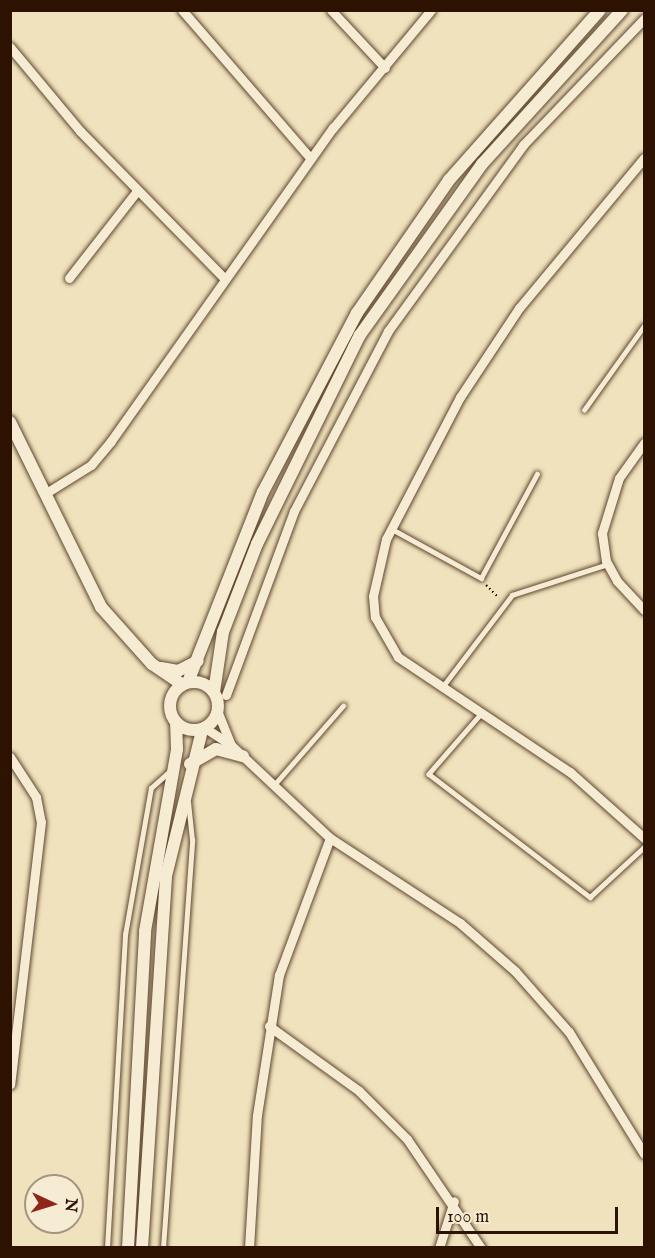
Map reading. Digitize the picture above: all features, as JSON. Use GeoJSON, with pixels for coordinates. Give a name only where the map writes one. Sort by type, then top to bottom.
{"type":"FeatureCollection","features":[{"type":"Feature","properties":{"kind":"street"},"geometry":{"type":"LineString","coordinates":[[182,10],[310,159]]}},
{"type":"Feature","properties":{"kind":"street"},"geometry":{"type":"LineString","coordinates":[[331,10],[385,68]]}},
{"type":"Feature","properties":{"kind":"street"},"geometry":{"type":"LineString","coordinates":[[46,493],[91,465],[111,441],[310,159],[431,10]]}},
{"type":"Feature","properties":{"kind":"street"},"geometry":{"type":"LineString","coordinates":[[171,700],[186,684],[199,660],[263,492],[357,313],[449,180],[600,10]]}},
{"type":"Feature","properties":{"kind":"street"},"geometry":{"type":"LineString","coordinates":[[231,745],[218,713],[224,632],[257,544],[328,392],[372,315],[483,164],[622,10]]}},
{"type":"Feature","properties":{"kind":"street"},"geometry":{"type":"LineString","coordinates":[[220,694],[294,511],[388,331],[523,145],[645,19]]}},
{"type":"Feature","properties":{"kind":"street"},"geometry":{"type":"LineString","coordinates":[[10,47],[137,192],[224,278]]}},
{"type":"Feature","properties":{"kind":"street"},"geometry":{"type":"LineString","coordinates":[[645,158],[567,247],[489,351],[392,529],[376,567],[375,617],[398,657],[570,771],[645,838]]}},
{"type":"Feature","properties":{"kind":"street"},"geometry":{"type":"LineString","coordinates":[[69,278],[137,192]]}},
{"type":"Feature","properties":{"kind":"street"},"geometry":{"type":"LineString","coordinates":[[10,422],[101,606],[154,666],[171,700],[176,723],[173,769],[146,931],[128,1248]]}},
{"type":"Feature","properties":{"kind":"street"},"geometry":{"type":"LineString","coordinates":[[645,443],[608,505],[602,533],[608,564],[645,610]]}},
{"type":"Feature","properties":{"kind":"street"},"geometry":{"type":"LineString","coordinates":[[154,666],[178,671],[199,660]]}},
{"type":"Feature","properties":{"kind":"street"},"geometry":{"type":"LineString","coordinates":[[154,666],[186,684],[203,684],[220,694]]}},
{"type":"Feature","properties":{"kind":"street"},"geometry":{"type":"LineString","coordinates":[[142,1248],[160,932],[190,764],[203,729],[218,713]]}},
{"type":"Feature","properties":{"kind":"street"},"geometry":{"type":"LineString","coordinates":[[176,723],[187,730],[203,729],[231,745],[330,838],[460,923],[515,971],[569,1032],[645,1154]]}},
{"type":"Feature","properties":{"kind":"street"},"geometry":{"type":"LineString","coordinates":[[190,764],[216,749],[243,756]]}},
{"type":"Feature","properties":{"kind":"street"},"geometry":{"type":"LineString","coordinates":[[10,757],[36,797],[41,822],[15,1016],[10,1084]]}},
{"type":"Feature","properties":{"kind":"street"},"geometry":{"type":"LineString","coordinates":[[249,1248],[269,1026],[296,917],[330,838]]}},
{"type":"Feature","properties":{"kind":"street"},"geometry":{"type":"LineString","coordinates":[[269,1026],[358,1091],[407,1139],[454,1201],[481,1248]]}},
{"type":"Feature","properties":{"kind":"street"},"geometry":{"type":"LineString","coordinates":[[439,1248],[454,1201]]}},
{"type":"Feature","properties":{"kind":"lane"},"geometry":{"type":"LineString","coordinates":[[584,410],[645,326]]}},
{"type":"Feature","properties":{"kind":"lane"},"geometry":{"type":"LineString","coordinates":[[392,529],[480,578],[537,474]]}},
{"type":"Feature","properties":{"kind":"lane"},"geometry":{"type":"LineString","coordinates":[[442,688],[503,602],[608,564]]}},
{"type":"Feature","properties":{"kind":"lane"},"geometry":{"type":"LineString","coordinates":[[274,784],[343,706]]}},
{"type":"Feature","properties":{"kind":"lane"},"geometry":{"type":"LineString","coordinates":[[482,713],[429,774],[590,897],[645,847]]}},
{"type":"Feature","properties":{"kind":"lane"},"geometry":{"type":"LineString","coordinates":[[107,1248],[125,935],[151,788],[173,769]]}},
{"type":"Feature","properties":{"kind":"lane"},"geometry":{"type":"LineString","coordinates":[[163,1248],[192,840],[185,784]]}},
{"type":"Feature","properties":{"kind":"path"},"geometry":{"type":"LineString","coordinates":[[480,578],[503,602]]}}]}
